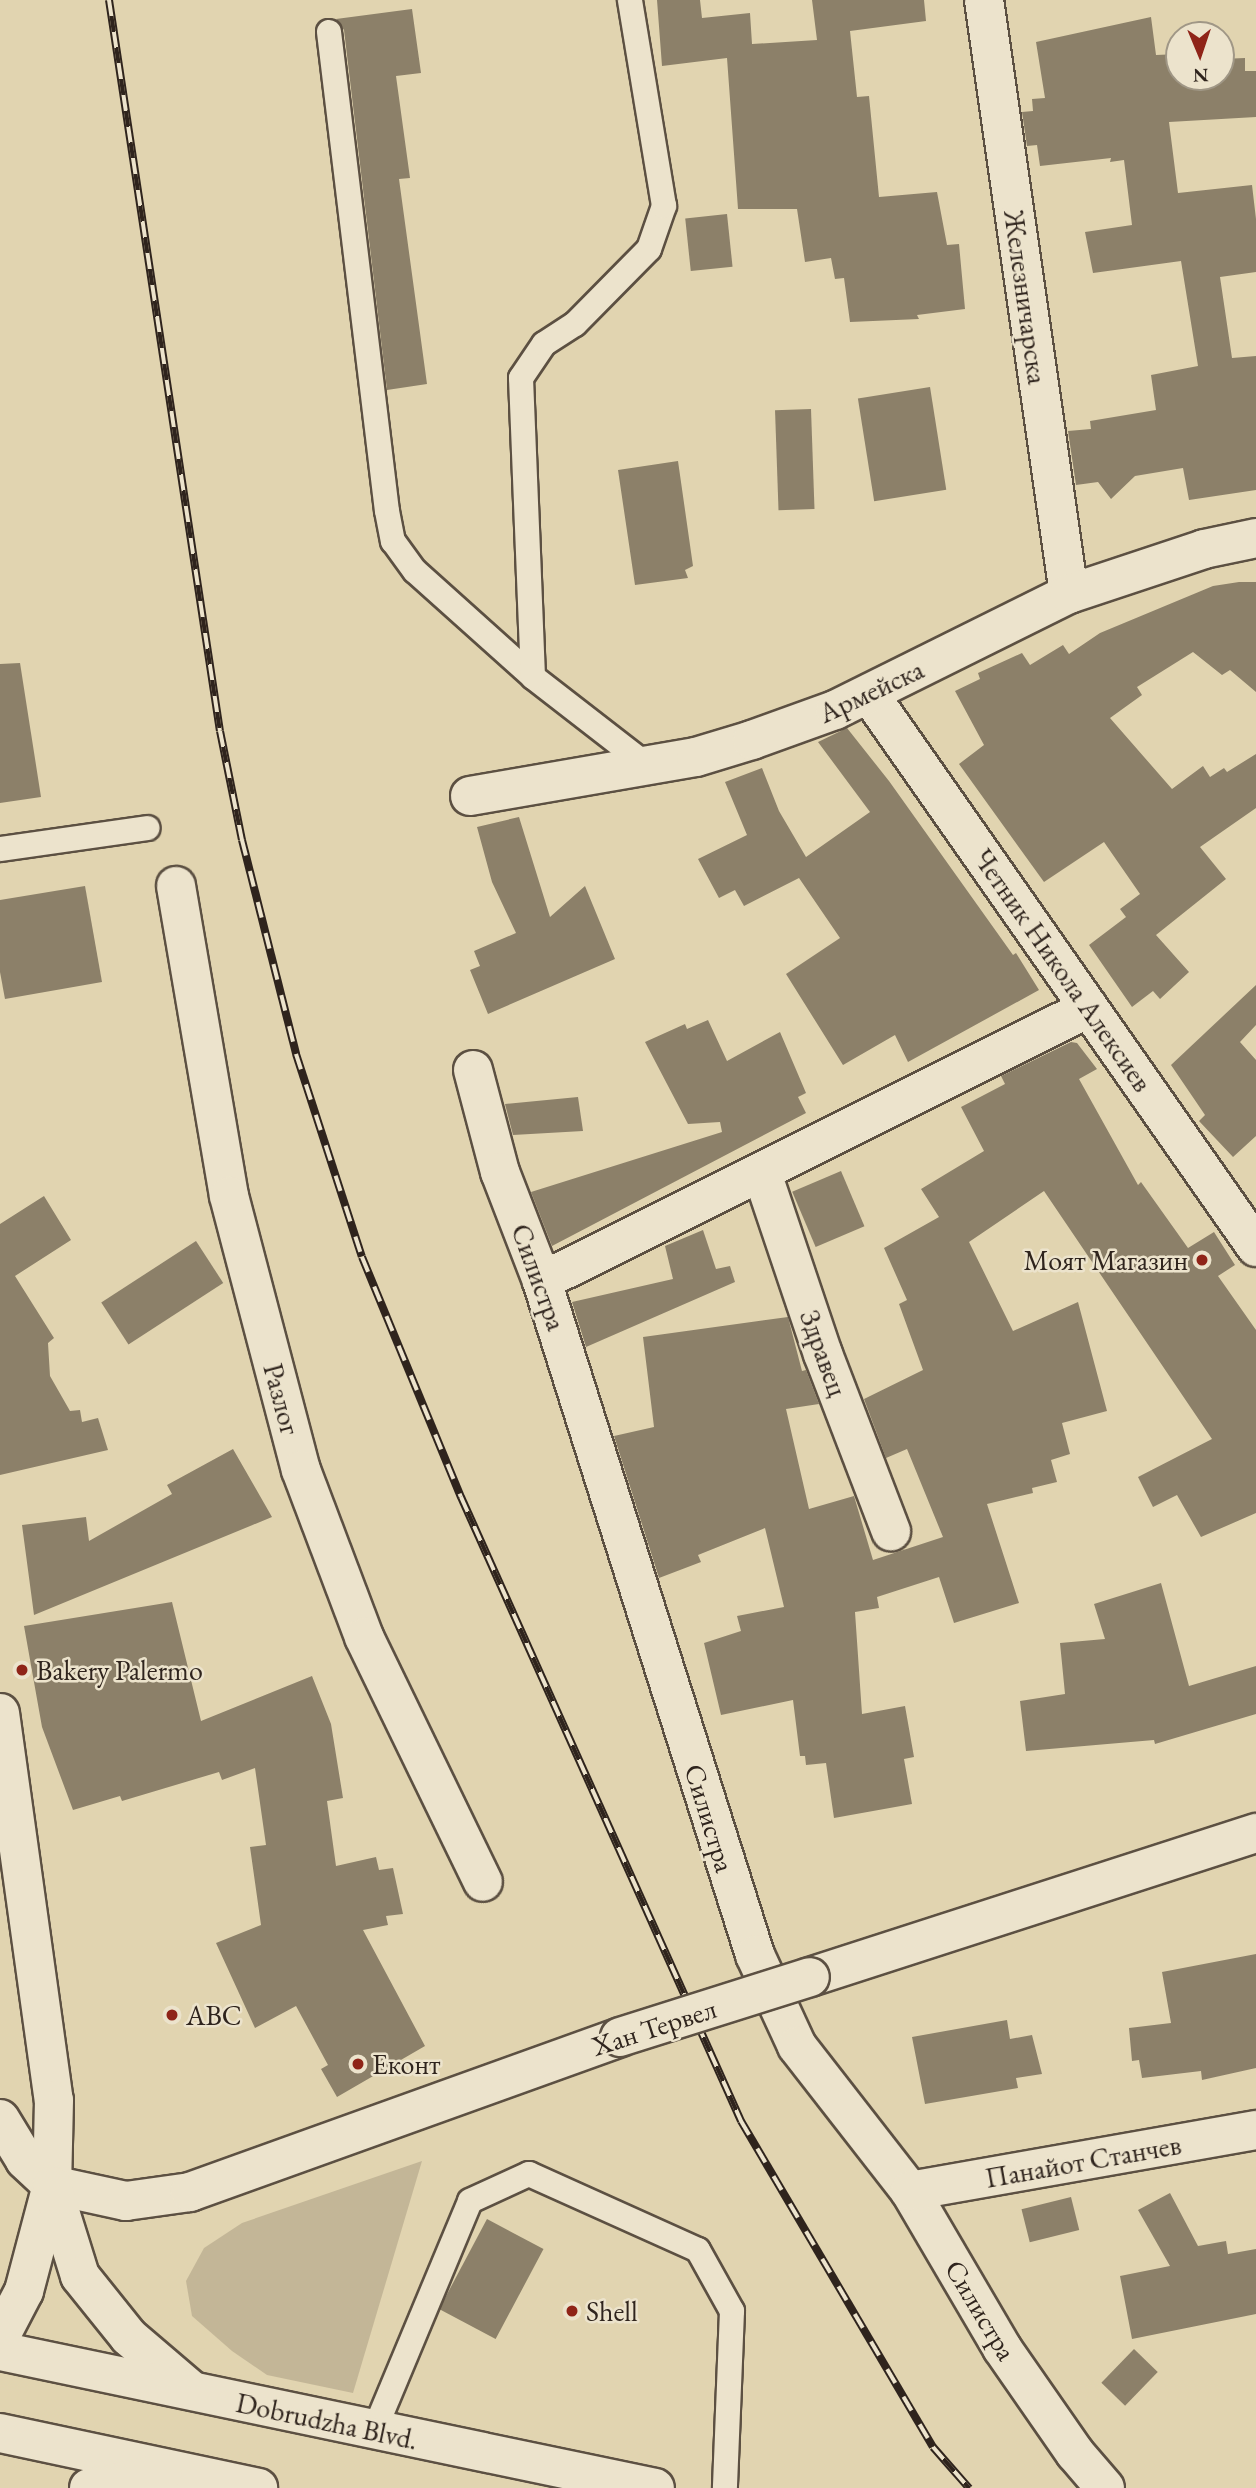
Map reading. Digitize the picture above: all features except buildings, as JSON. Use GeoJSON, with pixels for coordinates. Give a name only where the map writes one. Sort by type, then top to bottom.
{"type":"FeatureCollection","features":[{"type":"Feature","properties":{"kind":"street","name":"Железничарска"},"geometry":{"type":"LineString","coordinates":[[984,0],[1069,594]]}},
{"type":"Feature","properties":{"kind":"street","name":"Армейска"},"geometry":{"type":"LineString","coordinates":[[470,796],[696,757],[752,740],[869,694],[1069,594],[1204,549],[1256,538]]}},
{"type":"Feature","properties":{"kind":"street","name":"Четник Никола Алексиев"},"geometry":{"type":"LineString","coordinates":[[869,694],[1256,1247]]}},
{"type":"Feature","properties":{"kind":"street","name":"Разлог"},"geometry":{"type":"LineString","coordinates":[[176,886],[229,1196],[301,1470],[364,1637],[483,1882]]}},
{"type":"Feature","properties":{"kind":"street"},"geometry":{"type":"LineString","coordinates":[[542,1281],[1089,1008]]}},
{"type":"Feature","properties":{"kind":"street","name":"Силистра"},"geometry":{"type":"LineString","coordinates":[[473,1070],[500,1172],[542,1281],[755,1955],[797,2046],[911,2191],[1002,2348],[1075,2453],[1105,2488]]}},
{"type":"Feature","properties":{"kind":"street","name":"Здравец"},"geometry":{"type":"LineString","coordinates":[[762,1173],[823,1354],[891,1531]]}},
{"type":"Feature","properties":{"kind":"street"},"geometry":{"type":"LineString","coordinates":[[0,1713],[54,2100],[52,2185],[24,2291],[0,2337]]}},
{"type":"Feature","properties":{"kind":"street","name":"Хан Тервел"},"geometry":{"type":"LineString","coordinates":[[52,2185],[126,2201],[190,2192],[620,2037],[1256,1833]]}},
{"type":"Feature","properties":{"kind":"street"},"geometry":{"type":"LineString","coordinates":[[0,2119],[25,2160],[52,2185],[79,2276],[129,2337],[195,2394]]}},
{"type":"Feature","properties":{"kind":"street","name":"Панайот Станчев"},"geometry":{"type":"LineString","coordinates":[[911,2191],[1256,2130]]}},
{"type":"Feature","properties":{"kind":"street","name":"Dobrudzha Blvd."},"geometry":{"type":"LineString","coordinates":[[0,2351],[649,2487]]}},
{"type":"Feature","properties":{"kind":"street"},"geometry":{"type":"LineString","coordinates":[[0,2433],[258,2488]]}},
{"type":"Feature","properties":{"kind":"street"},"geometry":{"type":"LineString","coordinates":[[89,2488],[175,2470]]}},
{"type":"Feature","properties":{"kind":"lane"},"geometry":{"type":"LineString","coordinates":[[533,677],[521,378],[544,344],[575,324],[649,249],[664,206],[630,0]]}},
{"type":"Feature","properties":{"kind":"lane"},"geometry":{"type":"LineString","coordinates":[[329,32],[387,511],[393,541],[415,571],[533,677],[645,764]]}},
{"type":"Feature","properties":{"kind":"lane"},"geometry":{"type":"LineString","coordinates":[[0,849],[148,828]]}},
{"type":"Feature","properties":{"kind":"lane"},"geometry":{"type":"LineString","coordinates":[[374,2431],[470,2201],[529,2174],[698,2250],[732,2311],[725,2488]]}},
{"type":"Feature","properties":{"kind":"shaded area"},"geometry":{"type":"Polygon","coordinates":[[[422,2161],[353,2393],[267,2375],[232,2351],[192,2316],[186,2281],[204,2248],[242,2223],[422,2161]]]}},
{"type":"Feature","properties":{"kind":"railway"},"geometry":{"type":"LineString","coordinates":[[109,0],[220,731],[242,840],[296,1054],[362,1257],[461,1497],[741,2121],[933,2447],[969,2488]]}},
{"type":"Feature","properties":{"kind":"place","name":"Моят Магазин"},"geometry":{"type":"Point","coordinates":[1202,1260]}},
{"type":"Feature","properties":{"kind":"place","name":"Bakery Palermo"},"geometry":{"type":"Point","coordinates":[22,1670]}},
{"type":"Feature","properties":{"kind":"place","name":"ABC"},"geometry":{"type":"Point","coordinates":[172,2015]}},
{"type":"Feature","properties":{"kind":"place","name":"Еконт"},"geometry":{"type":"Point","coordinates":[358,2064]}},
{"type":"Feature","properties":{"kind":"place","name":"Shell"},"geometry":{"type":"Point","coordinates":[572,2311]}}]}
